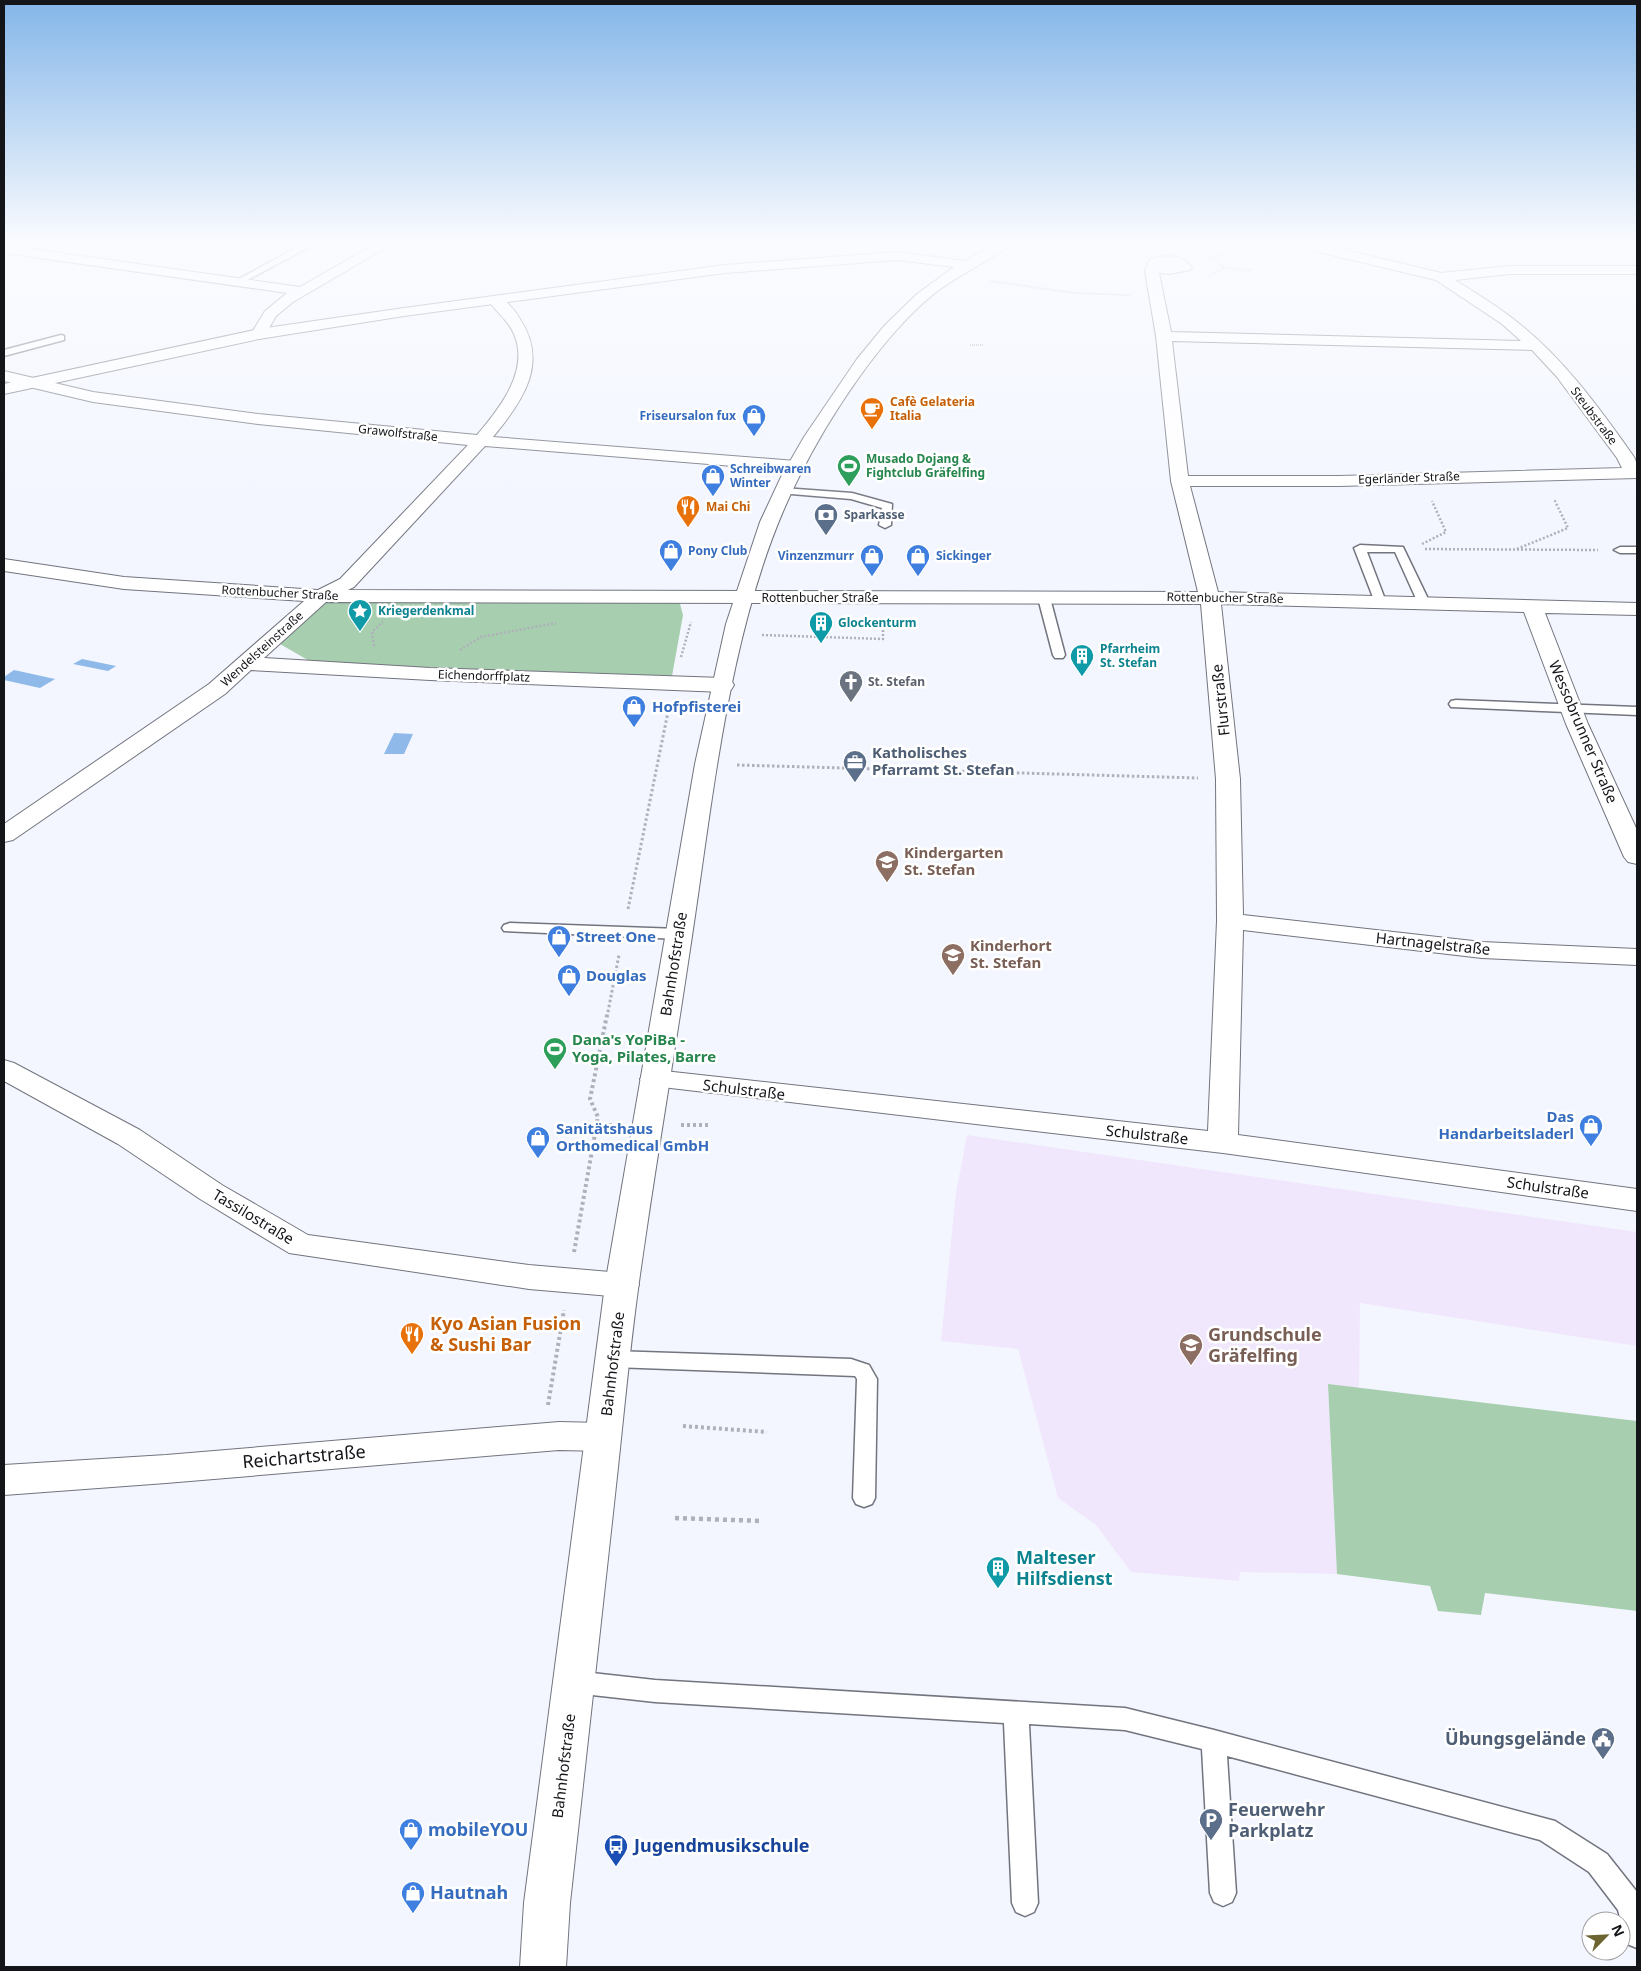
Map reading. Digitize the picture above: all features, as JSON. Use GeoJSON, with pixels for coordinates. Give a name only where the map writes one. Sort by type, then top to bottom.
{"type":"FeatureCollection","features":[{"type":"Feature","properties":{"kind":"street"},"geometry":{"type":"LineString","coordinates":[[4,389],[273,332]]}},
{"type":"Feature","properties":{"kind":"street","name":"Wendelsteinstraße"},"geometry":{"type":"LineString","coordinates":[[6,830],[217,689],[321,596],[347,583],[501,418],[517,393],[526,366],[525,344],[520,332]]}},
{"type":"Feature","properties":{"kind":"street","name":"Bahnhofstraße"},"geometry":{"type":"LineString","coordinates":[[543,1967],[547,1904],[622,1285],[707,764],[723,685],[744,598],[783,490],[831,409],[873,348],[888,332]]}},
{"type":"Feature","properties":{"kind":"street","name":"Flurstraße"},"geometry":{"type":"LineString","coordinates":[[1163,332],[1180,481],[1209,598],[1228,779],[1230,922],[1223,1143]]}},
{"type":"Feature","properties":{"kind":"street","name":"Steubstraße"},"geometry":{"type":"LineString","coordinates":[[1520,332],[1563,374],[1635,473]]}},
{"type":"Feature","properties":{"kind":"street"},"geometry":{"type":"LineString","coordinates":[[1164,336],[1536,346]]}},
{"type":"Feature","properties":{"kind":"street","name":"Grawolfstraße"},"geometry":{"type":"LineString","coordinates":[[4,376],[93,397],[258,419],[481,441],[796,466]]}},
{"type":"Feature","properties":{"kind":"street","name":"Egerländer Straße"},"geometry":{"type":"LineString","coordinates":[[1180,481],[1339,481],[1542,474],[1635,473]]}},
{"type":"Feature","properties":{"kind":"street","name":"Rottenbucher Straße"},"geometry":{"type":"LineString","coordinates":[[4,565],[124,583],[321,596],[1209,598],[1637,608]]}},
{"type":"Feature","properties":{"kind":"street","name":"Wessobrunner Straße"},"geometry":{"type":"LineString","coordinates":[[1532,606],[1572,708],[1637,857]]}},
{"type":"Feature","properties":{"kind":"street","name":"Eichendorffplatz"},"geometry":{"type":"LineString","coordinates":[[245,663],[430,674],[723,685]]}},
{"type":"Feature","properties":{"kind":"street","name":"Hartnagelstraße"},"geometry":{"type":"LineString","coordinates":[[1230,922],[1482,950],[1637,957]]}},
{"type":"Feature","properties":{"kind":"street","name":"Tassilostraße"},"geometry":{"type":"LineString","coordinates":[[4,1070],[129,1137],[210,1192],[300,1245],[569,1280],[622,1285]]}},
{"type":"Feature","properties":{"kind":"street","name":"Schulstraße"},"geometry":{"type":"LineString","coordinates":[[655,1079],[1223,1143],[1637,1200]]}},
{"type":"Feature","properties":{"kind":"street","name":"Reichartstraße"},"geometry":{"type":"LineString","coordinates":[[4,1480],[176,1468],[542,1437],[603,1437]]}},
{"type":"Feature","properties":{"kind":"lane"},"geometry":{"type":"LineString","coordinates":[[4,352],[61,338]]}},
{"type":"Feature","properties":{"kind":"lane"},"geometry":{"type":"LineString","coordinates":[[783,490],[852,496],[888,506],[885,525]]}},
{"type":"Feature","properties":{"kind":"lane"},"geometry":{"type":"LineString","coordinates":[[1380,602],[1360,548],[1399,549],[1424,603]]}},
{"type":"Feature","properties":{"kind":"lane"},"geometry":{"type":"LineString","coordinates":[[1620,550],[1637,550]]}},
{"type":"Feature","properties":{"kind":"lane"},"geometry":{"type":"LineString","coordinates":[[1044,598],[1059,654]]}},
{"type":"Feature","properties":{"kind":"lane"},"geometry":{"type":"LineString","coordinates":[[1456,704],[1637,711]]}},
{"type":"Feature","properties":{"kind":"lane"},"geometry":{"type":"LineString","coordinates":[[510,928],[679,934]]}},
{"type":"Feature","properties":{"kind":"lane"},"geometry":{"type":"LineString","coordinates":[[613,1359],[851,1367],[862,1370],[868,1379],[864,1498]]}},
{"type":"Feature","properties":{"kind":"lane"},"geometry":{"type":"LineString","coordinates":[[574,1682],[655,1691],[1125,1719],[1546,1830],[1598,1863],[1630,1904],[1637,1935]]}},
{"type":"Feature","properties":{"kind":"lane"},"geometry":{"type":"LineString","coordinates":[[1016,1712],[1025,1903]]}},
{"type":"Feature","properties":{"kind":"lane"},"geometry":{"type":"LineString","coordinates":[[1214,1741],[1223,1892]]}},
{"type":"Feature","properties":{"kind":"path"},"geometry":{"type":"LineString","coordinates":[[970,345],[983,346]]}},
{"type":"Feature","properties":{"kind":"path"},"geometry":{"type":"LineString","coordinates":[[1517,548],[1568,528],[1542,474]]}},
{"type":"Feature","properties":{"kind":"path"},"geometry":{"type":"LineString","coordinates":[[1412,549],[1446,532],[1421,478]]}},
{"type":"Feature","properties":{"kind":"path"},"geometry":{"type":"LineString","coordinates":[[1399,549],[1517,548],[1620,550]]}},
{"type":"Feature","properties":{"kind":"path"},"geometry":{"type":"LineString","coordinates":[[377,671],[372,632],[412,596]]}},
{"type":"Feature","properties":{"kind":"path"},"geometry":{"type":"LineString","coordinates":[[542,1437],[598,1117],[590,1099],[674,684],[696,597]]}},
{"type":"Feature","properties":{"kind":"path"},"geometry":{"type":"LineString","coordinates":[[734,634],[883,639],[883,598]]}},
{"type":"Feature","properties":{"kind":"path"},"geometry":{"type":"LineString","coordinates":[[430,674],[481,636],[565,621]]}},
{"type":"Feature","properties":{"kind":"path"},"geometry":{"type":"LineString","coordinates":[[707,764],[1228,779]]}},
{"type":"Feature","properties":{"kind":"path"},"geometry":{"type":"LineString","coordinates":[[683,1426],[767,1432]]}},
{"type":"Feature","properties":{"kind":"path"},"geometry":{"type":"LineString","coordinates":[[675,1518],[762,1521]]}},
{"type":"Feature","properties":{"kind":"shaded area","name":"Grundschule Gräfelfing"},"geometry":{"type":"Polygon","coordinates":[[[967,1135],[1637,1232],[1637,1346],[1360,1303],[1359,1389],[1328,1384],[1337,1574],[1240,1572],[1239,1581],[1131,1572],[1096,1525],[1058,1498],[1018,1349],[941,1341],[956,1193],[967,1135]]]}},
{"type":"Feature","properties":{"kind":"green space"},"geometry":{"type":"Polygon","coordinates":[[[679,600],[683,615],[672,676],[313,663],[280,644],[328,601],[679,600]]]}},
{"type":"Feature","properties":{"kind":"green space"},"geometry":{"type":"Polygon","coordinates":[[[1328,1384],[1637,1421],[1637,1611],[1485,1593],[1481,1615],[1438,1611],[1430,1586],[1337,1574],[1328,1384]]]}},
{"type":"Feature","properties":{"kind":"water"},"geometry":{"type":"Polygon","coordinates":[[[82,659],[116,666],[108,671],[73,664],[82,659]]]}},
{"type":"Feature","properties":{"kind":"water"},"geometry":{"type":"Polygon","coordinates":[[[14,670],[55,679],[40,688],[4,680],[4,677],[14,670]]]}},
{"type":"Feature","properties":{"kind":"water"},"geometry":{"type":"Polygon","coordinates":[[[394,733],[413,734],[404,754],[384,754],[394,733]]]}},
{"type":"Feature","properties":{"kind":"place","name":"Cafè Gelateria Italia"},"geometry":{"type":"Point","coordinates":[872,430]}},
{"type":"Feature","properties":{"kind":"place","name":"Friseursalon fux"},"geometry":{"type":"Point","coordinates":[754,437]}},
{"type":"Feature","properties":{"kind":"place","name":"Musado Dojang & Fightclub Gräfelfing"},"geometry":{"type":"Point","coordinates":[849,487]}},
{"type":"Feature","properties":{"kind":"place","name":"Schreibwaren Winter"},"geometry":{"type":"Point","coordinates":[713,497]}},
{"type":"Feature","properties":{"kind":"place","name":"Mai Chi"},"geometry":{"type":"Point","coordinates":[688,528]}},
{"type":"Feature","properties":{"kind":"place","name":"Sparkasse"},"geometry":{"type":"Point","coordinates":[826,536]}},
{"type":"Feature","properties":{"kind":"place","name":"Pony Club"},"geometry":{"type":"Point","coordinates":[671,572]}},
{"type":"Feature","properties":{"kind":"place","name":"Vinzenzmurr"},"geometry":{"type":"Point","coordinates":[872,577]}},
{"type":"Feature","properties":{"kind":"place","name":"Sickinger"},"geometry":{"type":"Point","coordinates":[918,577]}},
{"type":"Feature","properties":{"kind":"place","name":"Kriegerdenkmal"},"geometry":{"type":"Point","coordinates":[360,632]}},
{"type":"Feature","properties":{"kind":"place","name":"Glockenturm"},"geometry":{"type":"Point","coordinates":[821,644]}},
{"type":"Feature","properties":{"kind":"place","name":"Pfarrheim St. Stefan"},"geometry":{"type":"Point","coordinates":[1082,677]}},
{"type":"Feature","properties":{"kind":"place","name":"St. Stefan"},"geometry":{"type":"Point","coordinates":[851,703]}},
{"type":"Feature","properties":{"kind":"place","name":"Hofpfisterei"},"geometry":{"type":"Point","coordinates":[634,728]}},
{"type":"Feature","properties":{"kind":"place","name":"Katholisches Pfarramt St. Stefan"},"geometry":{"type":"Point","coordinates":[855,783]}},
{"type":"Feature","properties":{"kind":"place","name":"Kindergarten St. Stefan"},"geometry":{"type":"Point","coordinates":[887,883]}},
{"type":"Feature","properties":{"kind":"place","name":"Street One"},"geometry":{"type":"Point","coordinates":[559,958]}},
{"type":"Feature","properties":{"kind":"place","name":"Kinderhort St. Stefan"},"geometry":{"type":"Point","coordinates":[953,976]}},
{"type":"Feature","properties":{"kind":"place","name":"Douglas"},"geometry":{"type":"Point","coordinates":[569,997]}},
{"type":"Feature","properties":{"kind":"place","name":"Dana's YoPiBa - Yoga, Pilates, Barre"},"geometry":{"type":"Point","coordinates":[555,1070]}},
{"type":"Feature","properties":{"kind":"place","name":"Das Handarbeitsladerl"},"geometry":{"type":"Point","coordinates":[1591,1147]}},
{"type":"Feature","properties":{"kind":"place","name":"Sanitätshaus Orthomedical GmbH"},"geometry":{"type":"Point","coordinates":[538,1159]}},
{"type":"Feature","properties":{"kind":"place","name":"Kyo Asian Fusion & Sushi Bar"},"geometry":{"type":"Point","coordinates":[412,1355]}},
{"type":"Feature","properties":{"kind":"place","name":"Grundschule Gräfelfing"},"geometry":{"type":"Point","coordinates":[1191,1366]}},
{"type":"Feature","properties":{"kind":"place","name":"Malteser Hilfsdienst"},"geometry":{"type":"Point","coordinates":[998,1589]}},
{"type":"Feature","properties":{"kind":"place","name":"Übungsgelände"},"geometry":{"type":"Point","coordinates":[1603,1760]}},
{"type":"Feature","properties":{"kind":"place","name":"Feuerwehr Parkplatz"},"geometry":{"type":"Point","coordinates":[1211,1841]}},
{"type":"Feature","properties":{"kind":"place","name":"mobileYOU"},"geometry":{"type":"Point","coordinates":[411,1851]}},
{"type":"Feature","properties":{"kind":"place","name":"Jugendmusikschule"},"geometry":{"type":"Point","coordinates":[616,1867]}},
{"type":"Feature","properties":{"kind":"place","name":"Hautnah"},"geometry":{"type":"Point","coordinates":[413,1914]}}]}
